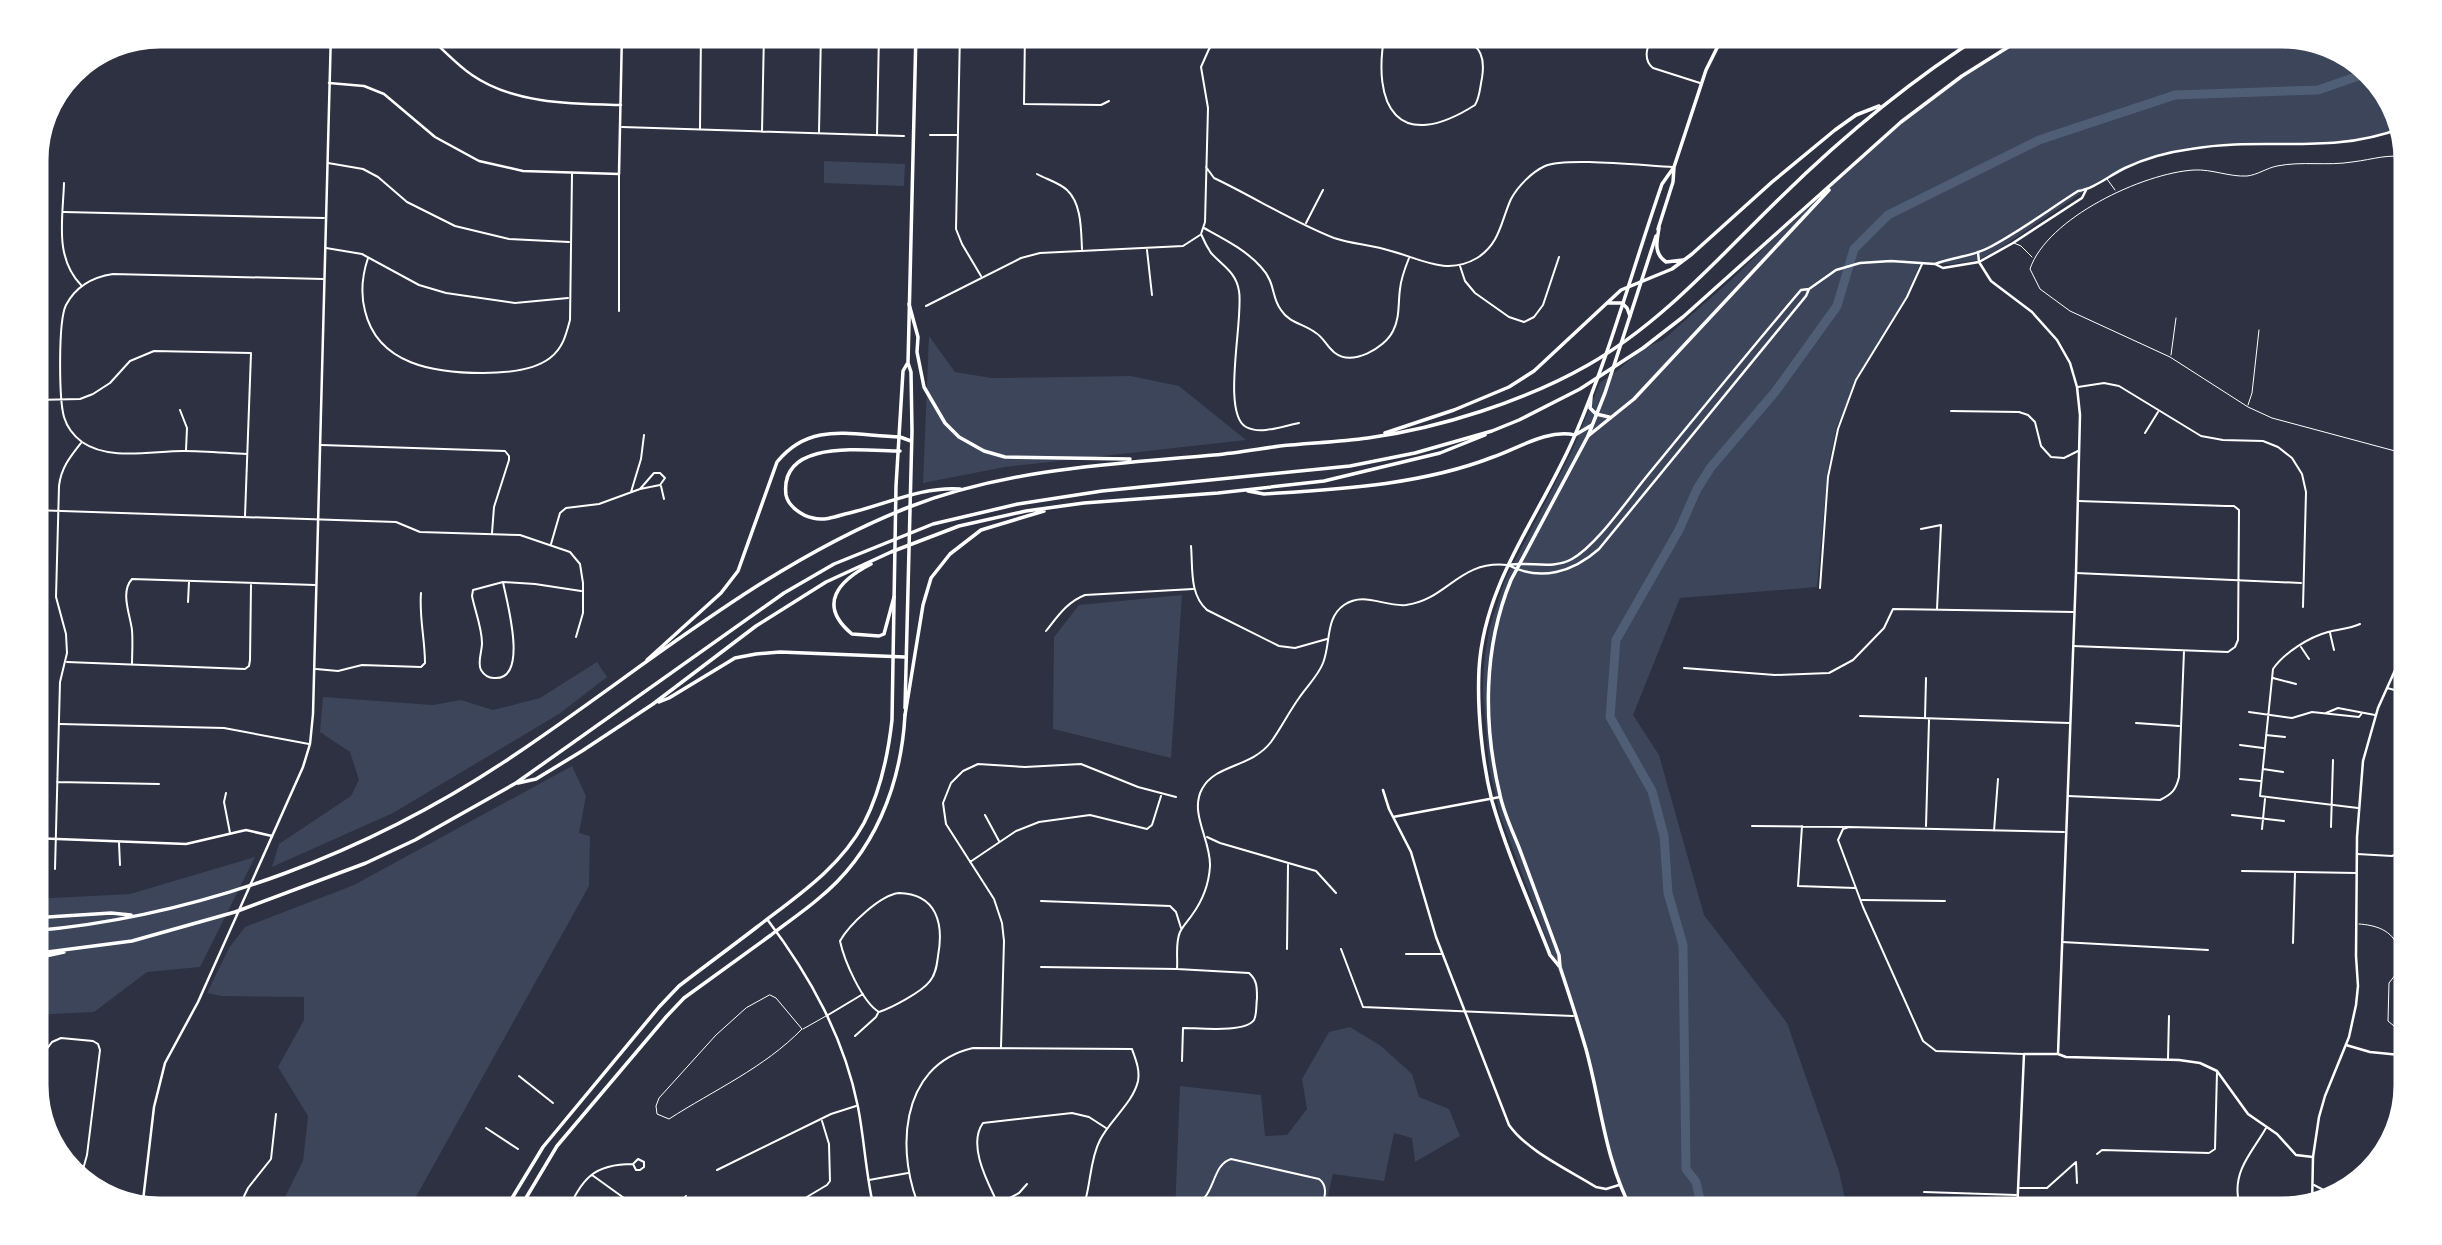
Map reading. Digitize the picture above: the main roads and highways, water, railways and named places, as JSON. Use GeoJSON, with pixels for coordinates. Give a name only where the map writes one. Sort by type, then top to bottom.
{"type":"FeatureCollection","features":[{"type":"Feature","properties":{"kind":"main road"},"geometry":{"type":"LineString","coordinates":[[524,1201],[557,1146],[684,998],[819,899],[849,870],[862,853],[895,783],[902,754],[905,715],[912,441],[911,372],[908,363],[916,44]]}},
{"type":"Feature","properties":{"kind":"main road"},"geometry":{"type":"LineString","coordinates":[[1627,1201],[1606,1145],[1586,1050],[1560,967],[1559,955],[1500,797],[1491,728],[1489,668],[1497,618],[1517,570],[1588,436],[1659,228],[1673,181],[1674,167],[1701,83],[1719,44]]}},
{"type":"Feature","properties":{"kind":"main road"},"geometry":{"type":"LineString","coordinates":[[44,930],[78,927],[248,888],[369,838],[452,794],[503,763],[754,588],[819,548],[910,507],[1019,475],[1150,459],[1219,455],[1370,438],[1466,416],[1527,394],[1587,366],[1641,328],[1680,297],[1783,194],[1884,105],[1968,44]]}},
{"type":"Feature","properties":{"kind":"main road"},"geometry":{"type":"LineString","coordinates":[[44,952],[132,941],[235,912],[366,863],[415,840],[516,783],[784,593],[834,564],[933,524],[1018,504],[1102,491],[1350,466],[1415,453],[1492,431],[1519,420],[1580,389],[1643,348],[1684,317],[1901,122],[1962,75],[2010,44]]}},
{"type":"Feature","properties":{"kind":"main road"},"geometry":{"type":"LineString","coordinates":[[1370,438],[1454,410],[1509,387],[1534,371],[1605,304],[1627,287],[1672,270],[1835,130],[1856,115],[1884,105]]}},
{"type":"Feature","properties":{"kind":"main road"},"geometry":{"type":"LineString","coordinates":[[1560,967],[1550,955],[1492,799],[1482,735],[1479,671],[1484,629],[1508,565],[1575,435],[1591,397],[1662,184],[1674,167]]}},
{"type":"Feature","properties":{"kind":"main road"},"geometry":{"type":"LineString","coordinates":[[1588,436],[1634,399],[1842,176]]}},
{"type":"Feature","properties":{"kind":"main road"},"geometry":{"type":"LineString","coordinates":[[1659,228],[1659,256],[1666,262],[1685,260]]}},
{"type":"Feature","properties":{"kind":"main road"},"geometry":{"type":"LineString","coordinates":[[1605,304],[1622,303],[1630,316]]}},
{"type":"Feature","properties":{"kind":"main road"},"geometry":{"type":"LineString","coordinates":[[909,304],[918,337],[917,352],[924,387],[945,423],[958,437],[984,451],[1005,457],[1150,459]]}},
{"type":"Feature","properties":{"kind":"main road"},"geometry":{"type":"LineString","coordinates":[[510,1201],[543,1147],[659,1007],[679,986],[818,881],[841,856],[871,810],[888,753],[894,657],[896,486],[903,371],[908,363]]}},
{"type":"Feature","properties":{"kind":"main road"},"geometry":{"type":"LineString","coordinates":[[1591,397],[1590,408],[1596,414],[1612,418]]}},
{"type":"Feature","properties":{"kind":"main road"},"geometry":{"type":"LineString","coordinates":[[1243,491],[1264,494],[1374,486],[1478,463],[1548,435],[1562,432],[1575,435],[1592,425]]}},
{"type":"Feature","properties":{"kind":"main road"},"geometry":{"type":"LineString","coordinates":[[516,783],[536,779],[653,704],[774,615],[825,582],[891,552],[959,526],[1026,511],[1161,495],[1243,491],[1324,481],[1440,453],[1479,439],[1492,431]]}},
{"type":"Feature","properties":{"kind":"main road"},"geometry":{"type":"LineString","coordinates":[[632,673],[721,593],[738,571],[777,462],[787,449],[802,439],[819,433],[900,437],[912,441]]}},
{"type":"Feature","properties":{"kind":"main road"},"geometry":{"type":"LineString","coordinates":[[900,451],[839,450],[806,456],[791,469],[785,483],[787,500],[799,513],[821,519],[942,488],[964,489]]}},
{"type":"Feature","properties":{"kind":"main road"},"geometry":{"type":"LineString","coordinates":[[905,715],[923,605],[931,578],[950,554],[981,530],[1004,521],[1060,507]]}},
{"type":"Feature","properties":{"kind":"main road"},"geometry":{"type":"LineString","coordinates":[[891,552],[851,574],[835,594],[835,616],[852,634],[879,636],[884,634],[887,628],[894,597]]}},
{"type":"Feature","properties":{"kind":"main road"},"geometry":{"type":"LineString","coordinates":[[653,704],[669,698],[735,658],[780,652],[905,657]]}},
{"type":"Feature","properties":{"kind":"main road"},"geometry":{"type":"LineString","coordinates":[[44,917],[135,915]]}},
{"type":"Feature","properties":{"kind":"main road"},"geometry":{"type":"LineString","coordinates":[[44,956],[83,947]]}},
{"type":"Feature","properties":{"kind":"waterway"},"geometry":{"type":"LineString","coordinates":[[1700,1201],[1696,1182],[1686,1169],[1683,945],[1668,893],[1664,836],[1652,791],[1610,717],[1616,640],[1679,530],[1697,489],[1711,467],[1775,392],[1837,306],[1854,249],[1888,215],[2039,140],[2175,95],[2318,90],[2362,75]]}}]}
